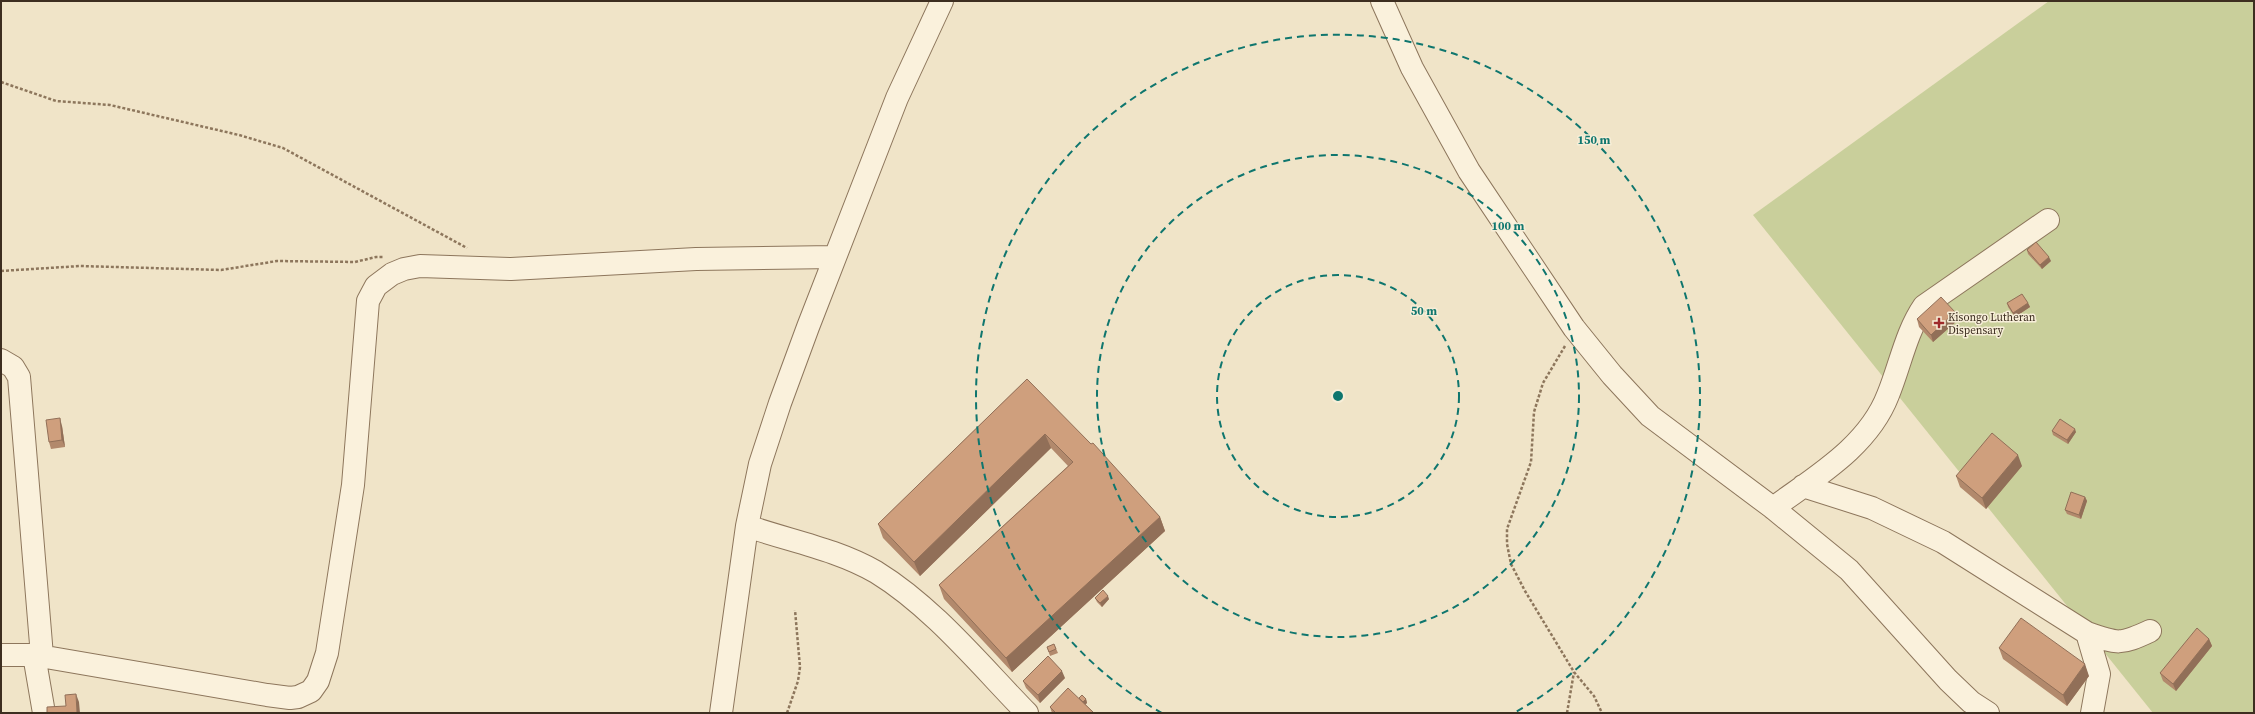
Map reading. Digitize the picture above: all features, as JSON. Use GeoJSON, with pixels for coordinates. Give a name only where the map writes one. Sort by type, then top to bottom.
{"type":"FeatureCollection","features":[{"type":"Feature","properties":{"kind":"street"},"geometry":{"type":"LineString","coordinates":[[721,713],[747,526],[760,464],[780,403],[897,98],[942,1]]}},
{"type":"Feature","properties":{"kind":"street"},"geometry":{"type":"LineString","coordinates":[[1382,1],[1412,68],[1469,171],[1574,328],[1627,393],[1650,416],[1772,508],[1849,570],[1948,680],[1971,702],[1988,713]]}},
{"type":"Feature","properties":{"kind":"street"},"geometry":{"type":"LineString","coordinates":[[1772,508],[1840,458],[1861,438],[1880,413],[1888,396],[1914,320],[1924,306],[2048,220]]}},
{"type":"Feature","properties":{"kind":"street"},"geometry":{"type":"LineString","coordinates":[[1,655],[38,655],[290,698],[298,697],[311,691],[318,681],[327,653],[353,485],[368,300],[376,286],[392,274],[420,266],[511,269],[696,259],[836,257]]}},
{"type":"Feature","properties":{"kind":"street"},"geometry":{"type":"LineString","coordinates":[[1,360],[13,367],[19,377],[38,655],[44,713]]}},
{"type":"Feature","properties":{"kind":"street"},"geometry":{"type":"LineString","coordinates":[[1803,486],[1872,508],[1943,542],[2087,633],[2110,641],[2126,642],[2150,632]]}},
{"type":"Feature","properties":{"kind":"street"},"geometry":{"type":"LineString","coordinates":[[747,526],[795,539],[875,572],[913,598],[1027,713]]}},
{"type":"Feature","properties":{"kind":"street"},"geometry":{"type":"LineString","coordinates":[[2087,633],[2099,674],[2092,713]]}},
{"type":"Feature","properties":{"kind":"path"},"geometry":{"type":"LineString","coordinates":[[1,82],[56,101],[110,105],[239,135],[283,148],[472,250]]}},
{"type":"Feature","properties":{"kind":"path"},"geometry":{"type":"LineString","coordinates":[[1,271],[80,266],[221,270],[277,261],[349,262],[380,256],[389,258]]}},
{"type":"Feature","properties":{"kind":"path"},"geometry":{"type":"LineString","coordinates":[[1574,328],[1543,383],[1534,412],[1531,462],[1509,523],[1506,544],[1511,564],[1525,591],[1574,672],[1594,696],[1602,713]]}},
{"type":"Feature","properties":{"kind":"path"},"geometry":{"type":"LineString","coordinates":[[787,713],[798,681],[800,667],[796,610]]}},
{"type":"Feature","properties":{"kind":"path"},"geometry":{"type":"LineString","coordinates":[[1567,713],[1574,672]]}},
{"type":"Feature","properties":{"kind":"green space"},"geometry":{"type":"Polygon","coordinates":[[[2049,1],[2254,1],[2254,713],[2153,713],[1753,215],[2049,1]]]}},
{"type":"Feature","properties":{"kind":"building"},"geometry":{"type":"Polygon","coordinates":[[[2036,242],[2049,257],[2040,265],[2027,250],[2036,242]]]}},
{"type":"Feature","properties":{"kind":"building"},"geometry":{"type":"Polygon","coordinates":[[[2022,294],[2028,303],[2013,313],[2007,303],[2022,294]]]}},
{"type":"Feature","properties":{"kind":"building"},"geometry":{"type":"Polygon","coordinates":[[[1941,297],[1955,312],[1931,335],[1917,319],[1941,297]]]}},
{"type":"Feature","properties":{"kind":"building"},"geometry":{"type":"Polygon","coordinates":[[[1027,379],[1091,444],[1093,443],[1160,517],[1006,658],[939,585],[1073,462],[1045,434],[914,562],[878,524],[1027,379]]]}},
{"type":"Feature","properties":{"kind":"building"},"geometry":{"type":"Polygon","coordinates":[[[60,418],[62,440],[49,442],[46,420],[60,418]]]}},
{"type":"Feature","properties":{"kind":"building"},"geometry":{"type":"Polygon","coordinates":[[[2060,419],[2075,429],[2067,440],[2052,431],[2060,419]]]}},
{"type":"Feature","properties":{"kind":"building"},"geometry":{"type":"Polygon","coordinates":[[[1992,433],[2018,455],[1982,498],[1956,476],[1992,433]]]}},
{"type":"Feature","properties":{"kind":"building"},"geometry":{"type":"Polygon","coordinates":[[[2071,492],[2085,497],[2079,515],[2065,510],[2071,492]]]}},
{"type":"Feature","properties":{"kind":"building"},"geometry":{"type":"Polygon","coordinates":[[[1103,590],[1108,596],[1100,603],[1095,598],[1103,590]]]}},
{"type":"Feature","properties":{"kind":"building"},"geometry":{"type":"Polygon","coordinates":[[[2021,618],[2085,664],[2063,695],[1999,648],[2021,618]]]}},
{"type":"Feature","properties":{"kind":"building"},"geometry":{"type":"Polygon","coordinates":[[[2197,628],[2209,639],[2173,684],[2160,673],[2197,628]]]}},
{"type":"Feature","properties":{"kind":"building"},"geometry":{"type":"Polygon","coordinates":[[[1054,644],[1056,649],[1049,652],[1047,647],[1054,644]]]}},
{"type":"Feature","properties":{"kind":"building"},"geometry":{"type":"Polygon","coordinates":[[[1048,656],[1062,671],[1038,695],[1023,681],[1048,656]]]}},
{"type":"Feature","properties":{"kind":"building"},"geometry":{"type":"Polygon","coordinates":[[[1068,688],[1094,713],[1056,713],[1050,707],[1068,688]]]}},
{"type":"Feature","properties":{"kind":"building"},"geometry":{"type":"Polygon","coordinates":[[[76,694],[77,713],[47,713],[47,707],[66,706],[65,695],[76,694]]]}},
{"type":"Feature","properties":{"kind":"building"},"geometry":{"type":"Polygon","coordinates":[[[1082,695],[1086,699],[1083,702],[1079,698],[1082,695]]]}},
{"type":"Feature","properties":{"kind":"place","name":"Kisongo Lutheran Dispensary"},"geometry":{"type":"Point","coordinates":[1939,323]}}]}
